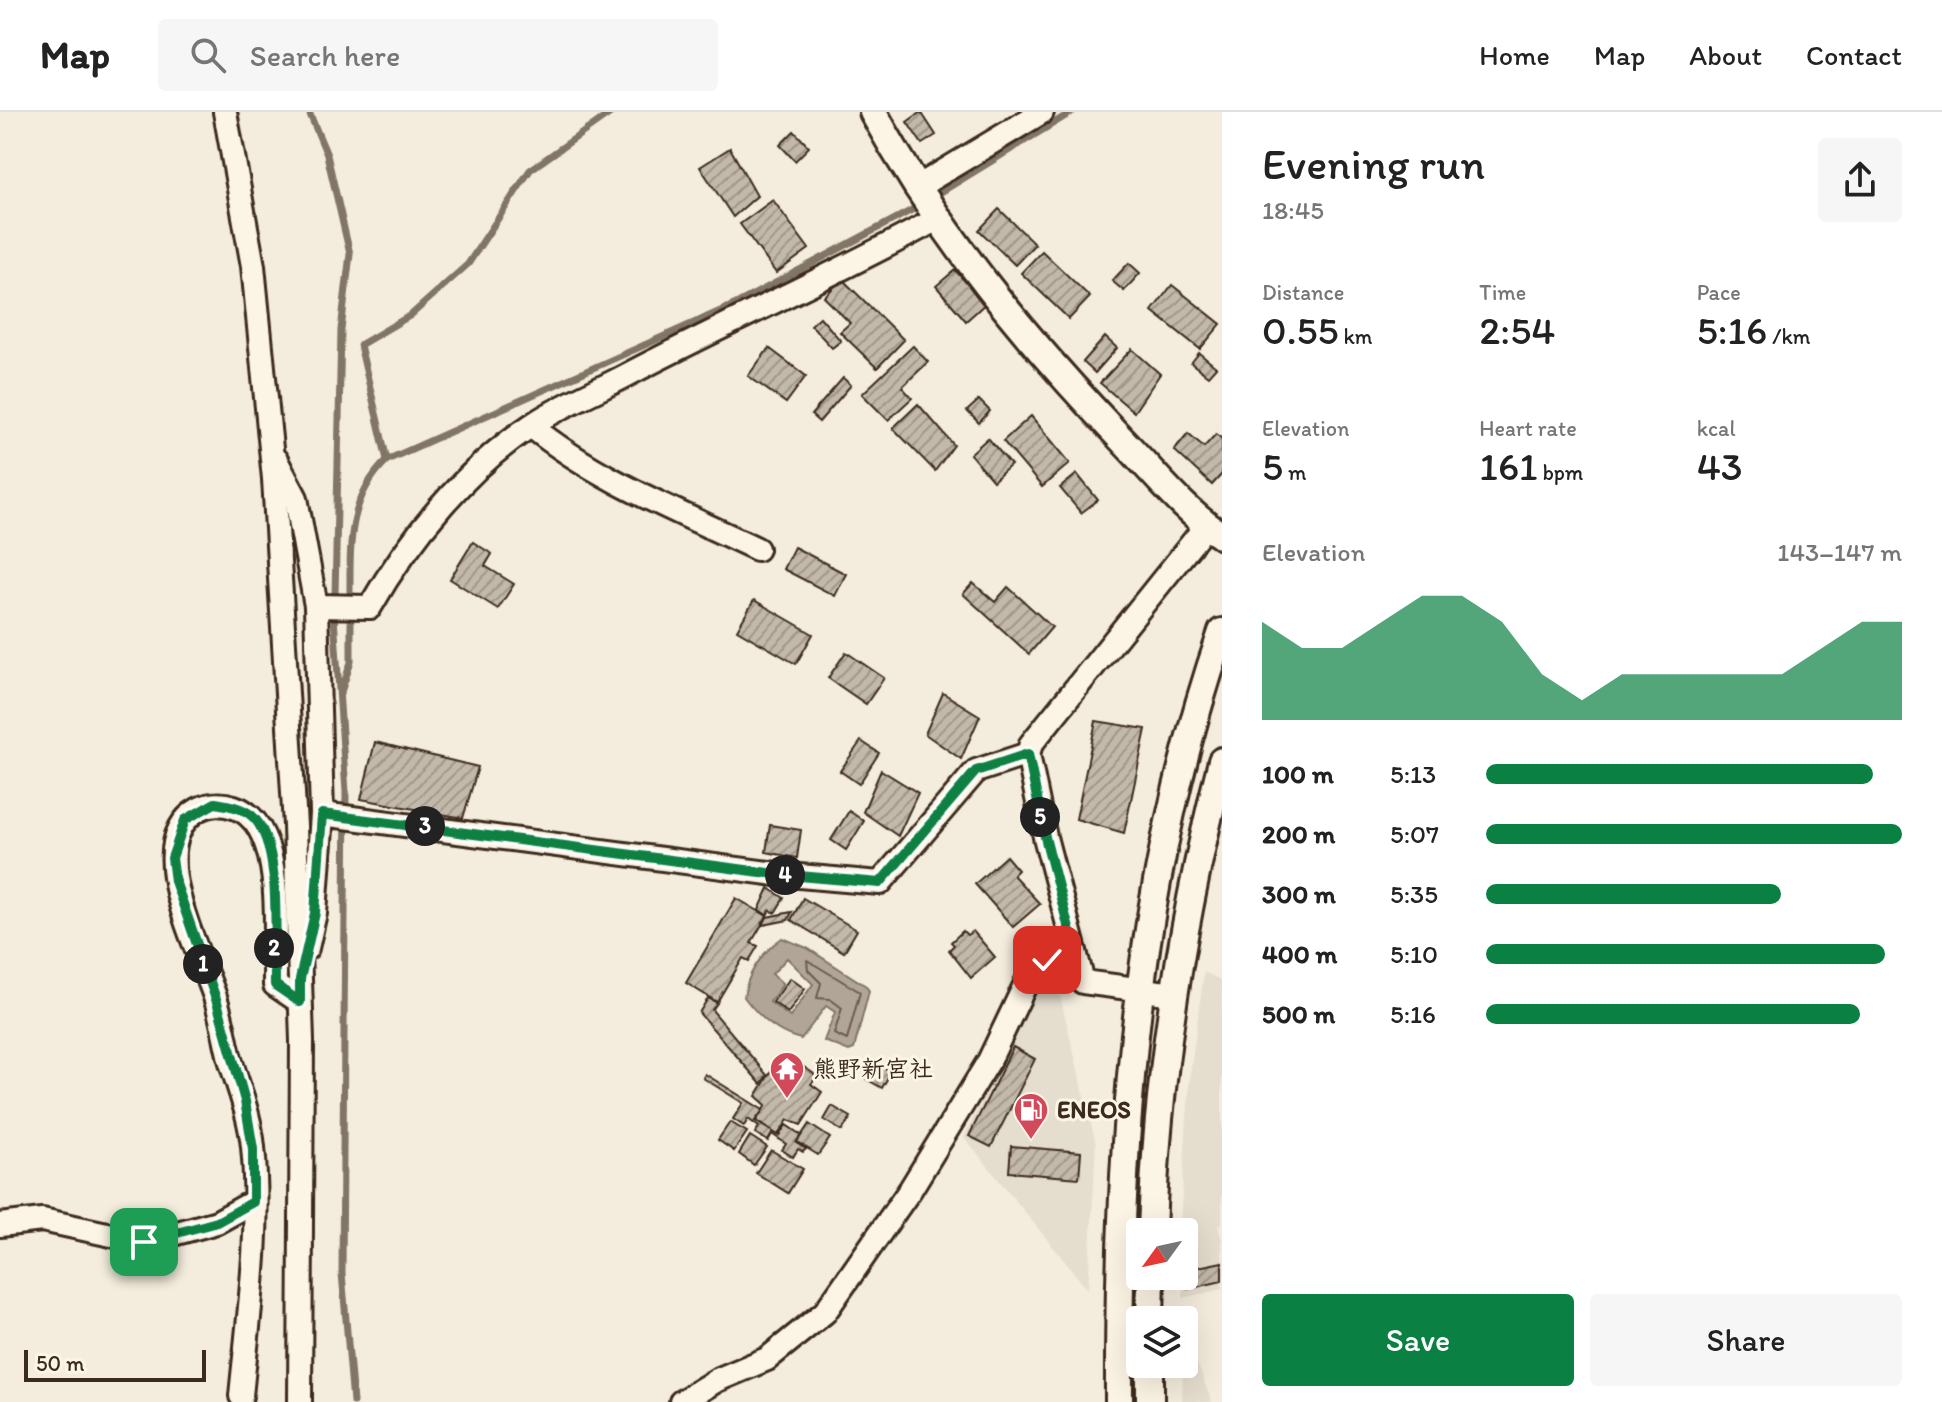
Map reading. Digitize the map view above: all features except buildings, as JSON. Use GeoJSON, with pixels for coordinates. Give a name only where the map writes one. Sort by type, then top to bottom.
{"type":"FeatureCollection","features":[{"type":"Feature","properties":{"kind":"street"},"geometry":{"type":"LineString","coordinates":[[225,112],[253,266],[271,450],[294,797],[300,979],[300,1402]]}},
{"type":"Feature","properties":{"kind":"street"},"geometry":{"type":"LineString","coordinates":[[873,112],[926,203],[999,305],[1051,366],[1214,531],[1031,744],[1028,754],[1045,837],[1083,982],[1174,994]]}},
{"type":"Feature","properties":{"kind":"street"},"geometry":{"type":"LineString","coordinates":[[316,606],[370,607],[411,544],[489,458],[531,426],[679,347],[843,271],[1042,112]]}},
{"type":"Feature","properties":{"kind":"street"},"geometry":{"type":"LineString","coordinates":[[531,426],[556,446],[606,476],[757,549]]}},
{"type":"Feature","properties":{"kind":"street"},"geometry":{"type":"LineString","coordinates":[[271,450],[296,498],[316,606],[337,815],[300,979]]}},
{"type":"Feature","properties":{"kind":"street"},"geometry":{"type":"LineString","coordinates":[[1119,1402],[1127,1114],[1138,991],[1155,877],[1182,754],[1222,632]]}},
{"type":"Feature","properties":{"kind":"street"},"geometry":{"type":"LineString","coordinates":[[337,815],[747,871],[880,883],[976,771],[1028,754]]}},
{"type":"Feature","properties":{"kind":"street"},"geometry":{"type":"LineString","coordinates":[[1153,1218],[1174,994],[1189,904],[1222,761]]}},
{"type":"Feature","properties":{"kind":"street"},"geometry":{"type":"LineString","coordinates":[[241,1396],[253,1274],[253,1149],[245,1101],[217,1002],[175,881],[172,858],[185,820],[199,809],[215,803],[235,807],[250,814],[262,828],[271,851],[275,985],[300,1002]]}},
{"type":"Feature","properties":{"kind":"street"},"geometry":{"type":"LineString","coordinates":[[681,1402],[717,1380],[767,1359],[825,1312],[910,1190],[989,1061],[1029,977],[1047,960],[1075,952]]}},
{"type":"Feature","properties":{"kind":"street"},"geometry":{"type":"LineString","coordinates":[[0,1225],[42,1220],[144,1242],[217,1222],[253,1202]]}},
{"type":"Feature","properties":{"kind":"street"},"geometry":{"type":"LineString","coordinates":[[1150,1378],[1150,1402]]}},
{"type":"Feature","properties":{"kind":"shaded area"},"geometry":{"type":"Polygon","coordinates":[[[1204,972],[1222,981],[1222,1224],[1218,1226],[1222,1241],[1222,1289],[1183,1298],[1183,1290],[1198,1290],[1198,1218],[1180,1218],[1190,1074],[1204,972]]]}},
{"type":"Feature","properties":{"kind":"shaded area","name":"ENEOS"},"geometry":{"type":"Polygon","coordinates":[[[1037,990],[1060,996],[1096,1144],[1088,1290],[964,1137],[1037,990]]]}},
{"type":"Feature","properties":{"kind":"shaded area"},"geometry":{"type":"Polygon","coordinates":[[[1198,1366],[1212,1402],[1182,1402],[1183,1378],[1198,1378],[1198,1366]]]}},
{"type":"Feature","properties":{"kind":"water"},"geometry":{"type":"Polygon","coordinates":[[[782,938],[807,948],[866,986],[869,991],[854,1049],[849,1051],[824,1041],[835,1012],[826,1006],[801,1039],[769,1024],[744,997],[752,972],[782,938]],[[787,958],[772,974],[783,984],[770,1002],[790,1017],[813,984],[787,958]]]}},
{"type":"Feature","properties":{"kind":"waterway"},"geometry":{"type":"LineString","coordinates":[[309,112],[327,155],[350,254],[341,330],[335,596]]}},
{"type":"Feature","properties":{"kind":"waterway"},"geometry":{"type":"LineString","coordinates":[[387,460],[360,345],[411,315],[468,264],[530,170],[612,112]]}},
{"type":"Feature","properties":{"kind":"waterway"},"geometry":{"type":"LineString","coordinates":[[350,595],[351,539],[358,506],[374,475],[387,460],[734,305],[910,211],[1072,112]]}},
{"type":"Feature","properties":{"kind":"waterway"},"geometry":{"type":"LineString","coordinates":[[341,692],[351,662],[351,616]]}},
{"type":"Feature","properties":{"kind":"waterway"},"geometry":{"type":"LineString","coordinates":[[334,617],[346,792],[342,1273],[353,1402]]}},
{"type":"Feature","properties":{"kind":"place","name":"熊野新宮社"},"geometry":{"type":"Point","coordinates":[787,1100]}},
{"type":"Feature","properties":{"kind":"place","name":"ENEOS"},"geometry":{"type":"Point","coordinates":[1031,1141]}},
{"type":"Feature","properties":{"kind":"route"},"geometry":{"type":"LineString","coordinates":[[144,1242],[217,1222],[253,1202],[253,1149],[245,1101],[225,1040],[217,1002],[187,921],[175,881],[172,858],[185,820],[199,809],[215,803],[250,814],[262,828],[271,851],[275,985],[300,1002],[300,979],[315,913],[322,814],[776,874],[880,883],[976,771],[1028,754],[1045,837],[1075,952],[1047,960]]}}]}
